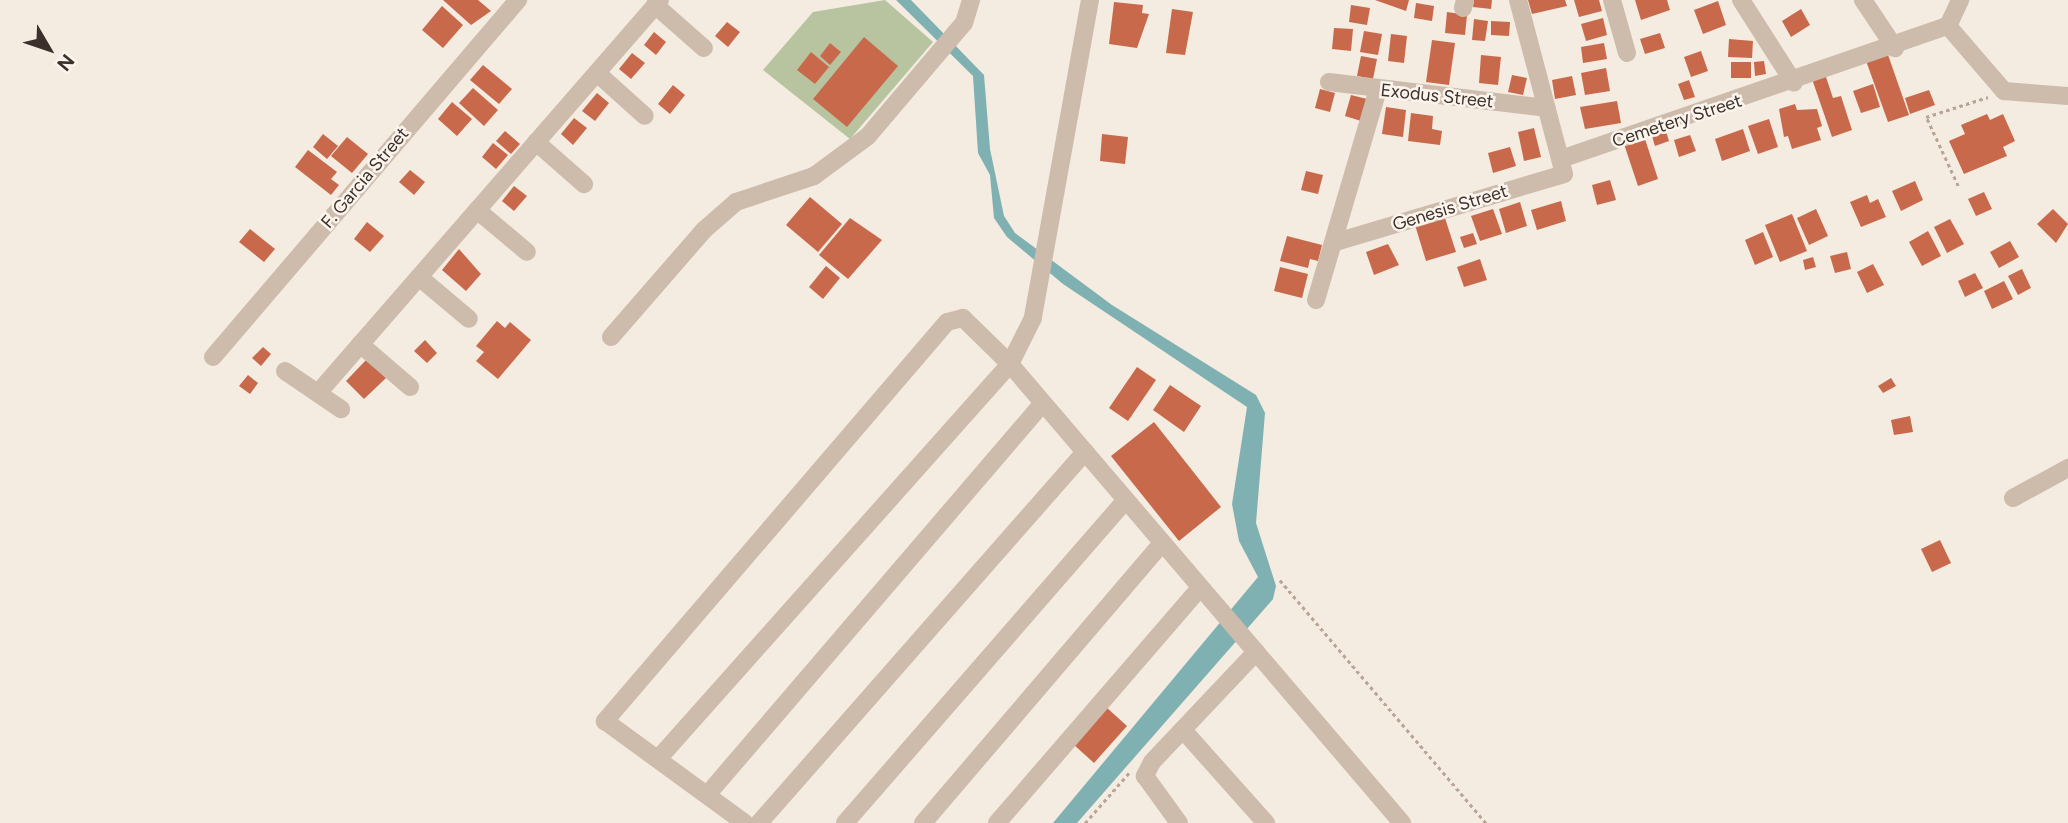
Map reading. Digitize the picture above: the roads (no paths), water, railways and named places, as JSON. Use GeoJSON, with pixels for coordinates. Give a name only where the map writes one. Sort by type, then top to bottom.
{"type":"FeatureCollection","features":[{"type":"Feature","properties":{"kind":"street","name":"F. Garcia Street"},"geometry":{"type":"LineString","coordinates":[[213,357],[518,0]]}},
{"type":"Feature","properties":{"kind":"street"},"geometry":{"type":"LineString","coordinates":[[611,337],[704,230],[736,202],[814,176],[868,136],[964,23],[971,0]]}},
{"type":"Feature","properties":{"kind":"street"},"geometry":{"type":"LineString","coordinates":[[658,759],[1010,364],[1033,318],[1090,0]]}},
{"type":"Feature","properties":{"kind":"street"},"geometry":{"type":"LineString","coordinates":[[1518,0],[1563,166]]}},
{"type":"Feature","properties":{"kind":"street"},"geometry":{"type":"LineString","coordinates":[[1612,0],[1627,53]]}},
{"type":"Feature","properties":{"kind":"street"},"geometry":{"type":"LineString","coordinates":[[1741,0],[1794,83]]}},
{"type":"Feature","properties":{"kind":"street"},"geometry":{"type":"LineString","coordinates":[[1863,0],[1895,48]]}},
{"type":"Feature","properties":{"kind":"street"},"geometry":{"type":"LineString","coordinates":[[1960,0],[1948,26],[2004,92],[2068,96]]}},
{"type":"Feature","properties":{"kind":"street"},"geometry":{"type":"LineString","coordinates":[[317,393],[658,3],[704,48]]}},
{"type":"Feature","properties":{"kind":"street","name":"Cemetery Street"},"geometry":{"type":"LineString","coordinates":[[1563,166],[1895,48],[1948,26]]}},
{"type":"Feature","properties":{"kind":"street"},"geometry":{"type":"LineString","coordinates":[[597,73],[645,116]]}},
{"type":"Feature","properties":{"kind":"street","name":"Exodus Street"},"geometry":{"type":"LineString","coordinates":[[1329,82],[1378,90],[1546,108]]}},
{"type":"Feature","properties":{"kind":"street"},"geometry":{"type":"LineString","coordinates":[[1317,300],[1378,90]]}},
{"type":"Feature","properties":{"kind":"street"},"geometry":{"type":"LineString","coordinates":[[536,142],[584,184]]}},
{"type":"Feature","properties":{"kind":"street","name":"Genesis Street"},"geometry":{"type":"LineString","coordinates":[[1336,242],[1563,166]]}},
{"type":"Feature","properties":{"kind":"street"},"geometry":{"type":"LineString","coordinates":[[477,209],[527,252]]}},
{"type":"Feature","properties":{"kind":"street"},"geometry":{"type":"LineString","coordinates":[[419,277],[469,319]]}},
{"type":"Feature","properties":{"kind":"street"},"geometry":{"type":"LineString","coordinates":[[745,823],[605,721],[947,322],[963,318],[1010,364],[1402,823]]}},
{"type":"Feature","properties":{"kind":"street"},"geometry":{"type":"LineString","coordinates":[[360,344],[410,387]]}},
{"type":"Feature","properties":{"kind":"street"},"geometry":{"type":"LineString","coordinates":[[285,371],[341,409]]}},
{"type":"Feature","properties":{"kind":"street"},"geometry":{"type":"LineString","coordinates":[[707,795],[1043,403]]}},
{"type":"Feature","properties":{"kind":"street"},"geometry":{"type":"LineString","coordinates":[[759,823],[1085,453]]}},
{"type":"Feature","properties":{"kind":"street"},"geometry":{"type":"LineString","coordinates":[[2013,498],[2068,468]]}},
{"type":"Feature","properties":{"kind":"street"},"geometry":{"type":"LineString","coordinates":[[845,823],[1126,500]]}},
{"type":"Feature","properties":{"kind":"street"},"geometry":{"type":"LineString","coordinates":[[923,823],[1162,543]]}},
{"type":"Feature","properties":{"kind":"street"},"geometry":{"type":"LineString","coordinates":[[997,823],[1200,587]]}},
{"type":"Feature","properties":{"kind":"street"},"geometry":{"type":"LineString","coordinates":[[1179,823],[1145,776],[1183,730],[1256,652]]}},
{"type":"Feature","properties":{"kind":"street"},"geometry":{"type":"LineString","coordinates":[[1183,730],[1266,823]]}},
{"type":"Feature","properties":{"kind":"water"},"geometry":{"type":"Polygon","coordinates":[[[896,0],[911,0],[984,75],[990,149],[1004,216],[1015,233],[1112,305],[1256,395],[1265,413],[1256,523],[1276,586],[1273,599],[1077,823],[1053,823],[1258,577],[1239,541],[1232,504],[1247,407],[1063,284],[1007,237],[994,218],[990,175],[978,153],[973,76],[896,0]]]}}]}
